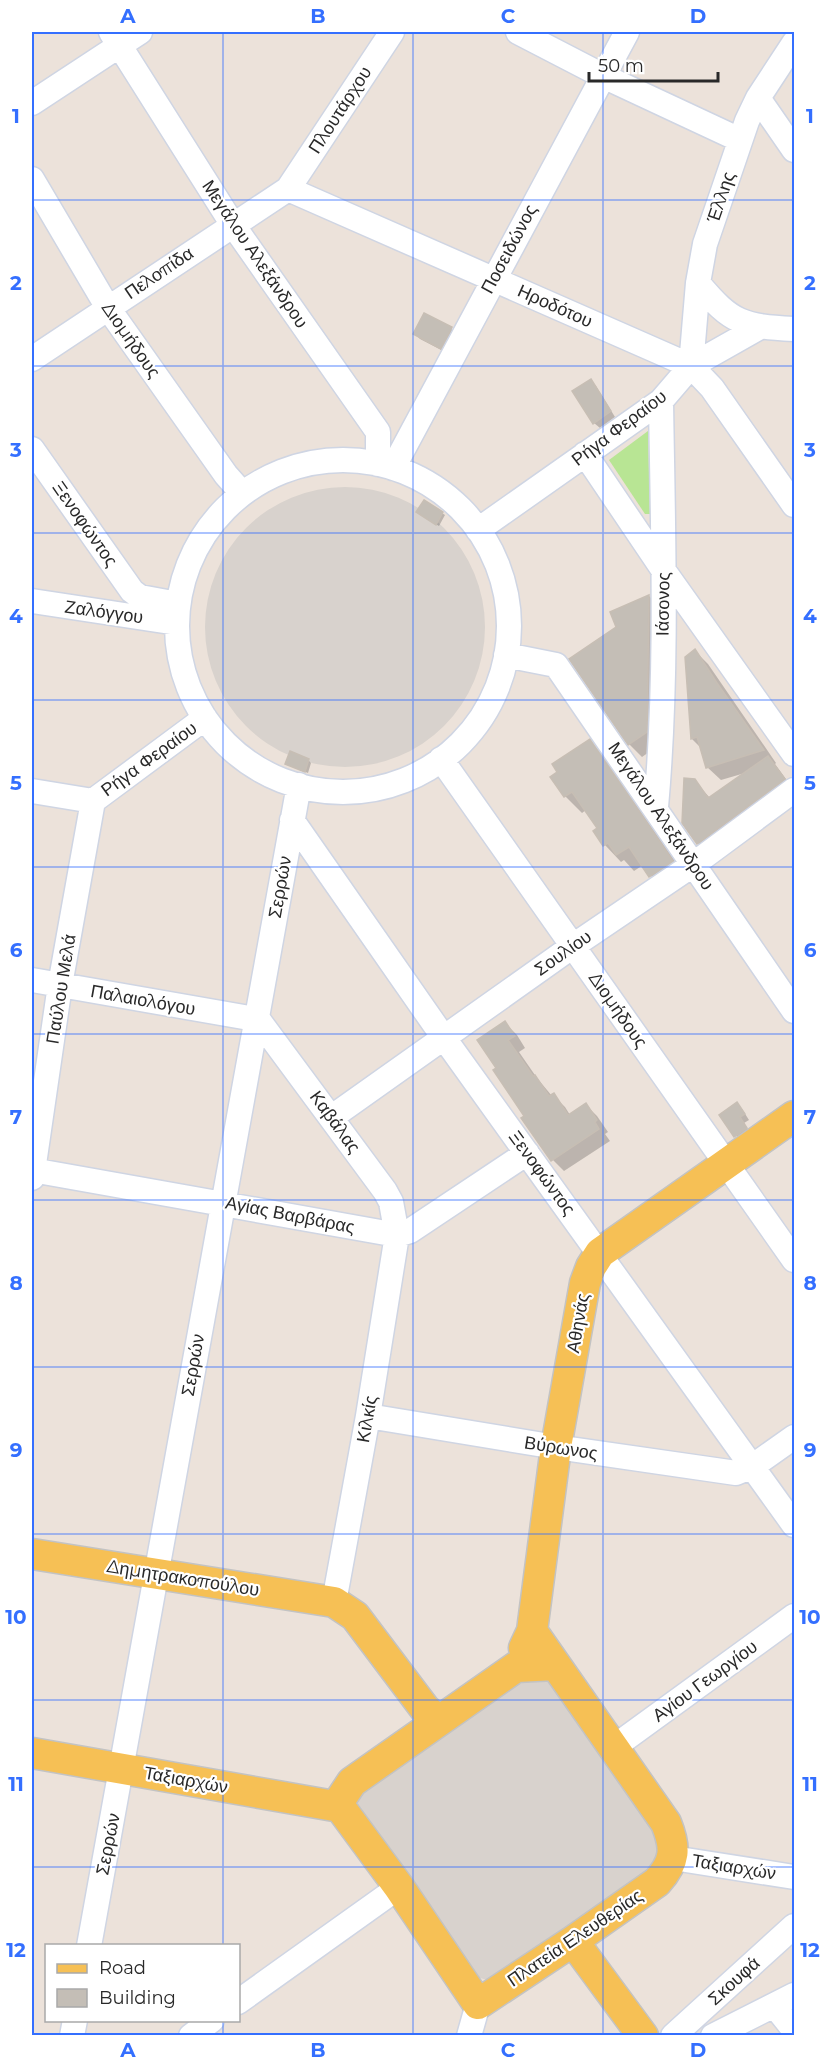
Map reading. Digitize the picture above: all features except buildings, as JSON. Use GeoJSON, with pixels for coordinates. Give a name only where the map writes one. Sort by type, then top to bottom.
{"type":"FeatureCollection","features":[{"type":"Feature","properties":{"kind":"main road","name":"Αθηνάς"},"geometry":{"type":"LineString","coordinates":[[516,1667],[532,1631],[556,1447],[585,1283],[591,1267],[600,1253],[795,1116]]}},
{"type":"Feature","properties":{"kind":"main road","name":"Δημητρακοπούλου"},"geometry":{"type":"LineString","coordinates":[[32,1554],[334,1602]]}},
{"type":"Feature","properties":{"kind":"main road"},"geometry":{"type":"LineString","coordinates":[[334,1602],[355,1616],[425,1709],[439,1721]]}},
{"type":"Feature","properties":{"kind":"main road"},"geometry":{"type":"LineString","coordinates":[[532,1631],[666,1823],[672,1839],[673,1858]]}},
{"type":"Feature","properties":{"kind":"main road"},"geometry":{"type":"LineString","coordinates":[[478,2004],[399,1887],[340,1807],[342,1797],[352,1782],[516,1667],[555,1665]]}},
{"type":"Feature","properties":{"kind":"main road","name":"Ταξιαρχών"},"geometry":{"type":"LineString","coordinates":[[32,1753],[340,1807]]}},
{"type":"Feature","properties":{"kind":"main road","name":"Πλατεία Ελευθερίας"},"geometry":{"type":"LineString","coordinates":[[478,2004],[573,1941],[657,1881],[666,1872],[673,1858]]}},
{"type":"Feature","properties":{"kind":"main road"},"geometry":{"type":"LineString","coordinates":[[573,1941],[643,2036]]}},
{"type":"Feature","properties":{"kind":"street"},"geometry":{"type":"LineString","coordinates":[[32,103],[116,38],[140,32]]}},
{"type":"Feature","properties":{"kind":"street","name":"Πλουτάρχου"},"geometry":{"type":"LineString","coordinates":[[288,189],[392,32]]}},
{"type":"Feature","properties":{"kind":"street"},"geometry":{"type":"LineString","coordinates":[[518,32],[603,76],[740,140]]}},
{"type":"Feature","properties":{"kind":"street","name":"Ποσειδώνος"},"geometry":{"type":"LineString","coordinates":[[386,466],[493,279],[627,32]]}},
{"type":"Feature","properties":{"kind":"street","name":"Μεγάλου Αλεξάνδρου"},"geometry":{"type":"LineString","coordinates":[[116,38],[232,225],[378,432],[386,466]]}},
{"type":"Feature","properties":{"kind":"street","name":"Έλλης"},"geometry":{"type":"LineString","coordinates":[[691,366],[698,283],[705,244],[740,140],[758,98],[794,44]]}},
{"type":"Feature","properties":{"kind":"street"},"geometry":{"type":"LineString","coordinates":[[758,98],[795,150]]}},
{"type":"Feature","properties":{"kind":"street","name":"Διομήδους"},"geometry":{"type":"LineString","coordinates":[[32,179],[108,308],[226,475],[242,493]]}},
{"type":"Feature","properties":{"kind":"street","name":"Πελοπίδα"},"geometry":{"type":"LineString","coordinates":[[32,359],[288,189]]}},
{"type":"Feature","properties":{"kind":"street","name":"Ηροδότου"},"geometry":{"type":"LineString","coordinates":[[288,189],[691,366]]}},
{"type":"Feature","properties":{"kind":"street"},"geometry":{"type":"LineString","coordinates":[[698,283],[727,315],[760,327],[795,329]]}},
{"type":"Feature","properties":{"kind":"street","name":"Ρήγα Φεραίου"},"geometry":{"type":"LineString","coordinates":[[478,530],[661,401],[691,366],[760,327]]}},
{"type":"Feature","properties":{"kind":"street"},"geometry":{"type":"LineString","coordinates":[[691,366],[712,388],[795,505]]}},
{"type":"Feature","properties":{"kind":"street","name":"Ιάσονος"},"geometry":{"type":"LineString","coordinates":[[656,807],[661,754],[664,571],[661,401]]}},
{"type":"Feature","properties":{"kind":"street","name":"Ξενοφώντος"},"geometry":{"type":"LineString","coordinates":[[32,449],[132,591],[138,607]]}},
{"type":"Feature","properties":{"kind":"street"},"geometry":{"type":"LineString","coordinates":[[585,454],[664,571],[795,754]]}},
{"type":"Feature","properties":{"kind":"street"},"geometry":{"type":"LineString","coordinates":[[342,460],[386,466],[425,482],[454,503],[478,530],[491,552],[501,577],[507,603],[506,655],[493,695],[477,724],[441,759],[406,779],[383,787],[360,791],[335,791],[299,785],[279,778],[241,756],[225,742],[205,718],[193,696],[178,648],[178,613],[187,567],[200,539],[219,514],[242,493],[264,479],[289,468],[315,462],[342,460]]}},
{"type":"Feature","properties":{"kind":"street","name":"Ζαλόγγου"},"geometry":{"type":"LineString","coordinates":[[32,601],[138,607]]}},
{"type":"Feature","properties":{"kind":"street"},"geometry":{"type":"LineString","coordinates":[[138,607],[178,613]]}},
{"type":"Feature","properties":{"kind":"street","name":"Μεγάλου Αλεξάνδρου"},"geometry":{"type":"LineString","coordinates":[[506,655],[556,664],[795,1011]]}},
{"type":"Feature","properties":{"kind":"street","name":"Ρήγα Φεραίου"},"geometry":{"type":"LineString","coordinates":[[93,801],[205,718]]}},
{"type":"Feature","properties":{"kind":"street","name":"Διομήδους"},"geometry":{"type":"LineString","coordinates":[[441,759],[795,1260]]}},
{"type":"Feature","properties":{"kind":"street","name":"Σερρών"},"geometry":{"type":"LineString","coordinates":[[88,1944],[299,785]]}},
{"type":"Feature","properties":{"kind":"street","name":"Σουλίου"},"geometry":{"type":"LineString","coordinates":[[332,1117],[573,946],[694,864],[795,790]]}},
{"type":"Feature","properties":{"kind":"street"},"geometry":{"type":"LineString","coordinates":[[32,791],[93,801]]}},
{"type":"Feature","properties":{"kind":"street","name":"Παύλου Μελά"},"geometry":{"type":"LineString","coordinates":[[32,1173],[60,985],[93,801]]}},
{"type":"Feature","properties":{"kind":"street","name":"Ξενοφώντος"},"geometry":{"type":"LineString","coordinates":[[292,820],[444,1038],[795,1526]]}},
{"type":"Feature","properties":{"kind":"street","name":"Παλαιολόγου"},"geometry":{"type":"LineString","coordinates":[[32,980],[255,1019]]}},
{"type":"Feature","properties":{"kind":"street","name":"Καβάλας"},"geometry":{"type":"LineString","coordinates":[[255,1019],[260,1022],[332,1117],[385,1191],[391,1202],[397,1235]]}},
{"type":"Feature","properties":{"kind":"street"},"geometry":{"type":"LineString","coordinates":[[397,1235],[410,1231],[527,1153]]}},
{"type":"Feature","properties":{"kind":"street","name":"Αγίας Βαρβάρας"},"geometry":{"type":"LineString","coordinates":[[32,1173],[222,1203],[397,1235]]}},
{"type":"Feature","properties":{"kind":"street","name":"Κιλκίς"},"geometry":{"type":"LineString","coordinates":[[334,1602],[368,1416],[397,1235]]}},
{"type":"Feature","properties":{"kind":"street","name":"Βύρωνος"},"geometry":{"type":"LineString","coordinates":[[368,1416],[556,1447],[736,1473],[753,1466]]}},
{"type":"Feature","properties":{"kind":"street"},"geometry":{"type":"LineString","coordinates":[[753,1466],[795,1437]]}},
{"type":"Feature","properties":{"kind":"street","name":"Αγίου Γεωργίου"},"geometry":{"type":"LineString","coordinates":[[615,1747],[795,1616]]}},
{"type":"Feature","properties":{"kind":"street","name":"Ταξιαρχών"},"geometry":{"type":"LineString","coordinates":[[673,1858],[795,1877]]}},
{"type":"Feature","properties":{"kind":"street"},"geometry":{"type":"LineString","coordinates":[[240,2000],[399,1887]]}},
{"type":"Feature","properties":{"kind":"street","name":"Σκουφά"},"geometry":{"type":"LineString","coordinates":[[673,2036],[795,1926]]}},
{"type":"Feature","properties":{"kind":"street"},"geometry":{"type":"LineString","coordinates":[[784,2000],[795,2030]]}},
{"type":"Feature","properties":{"kind":"street","name":"Σκουφά"},"geometry":{"type":"LineString","coordinates":[[713,2036],[784,2000]]}},
{"type":"Feature","properties":{"kind":"street"},"geometry":{"type":"LineString","coordinates":[[469,2036],[478,2004]]}},
{"type":"Feature","properties":{"kind":"street"},"geometry":{"type":"LineString","coordinates":[[191,2036],[209,2022]]}},
{"type":"Feature","properties":{"kind":"green space"},"geometry":{"type":"Polygon","coordinates":[[[648,431],[650,514],[645,514],[609,460],[648,431]]]}},
{"type":"Feature","properties":{"kind":"shaded area"},"geometry":{"type":"Polygon","coordinates":[[[345,487],[372,490],[399,498],[423,510],[444,528],[462,549],[474,573],[482,600],[485,627],[482,654],[474,681],[462,705],[444,726],[423,744],[399,756],[372,764],[345,767],[318,764],[291,756],[267,744],[246,726],[228,705],[216,681],[208,654],[205,627],[208,600],[216,573],[228,549],[246,528],[267,510],[291,498],[318,490],[345,487]]]}},
{"type":"Feature","properties":{"kind":"shaded area"},"geometry":{"type":"Polygon","coordinates":[[[549,1675],[665,1831],[667,1857],[497,1979],[487,1980],[477,1977],[358,1811],[360,1791],[514,1676],[549,1675]]]}}]}
